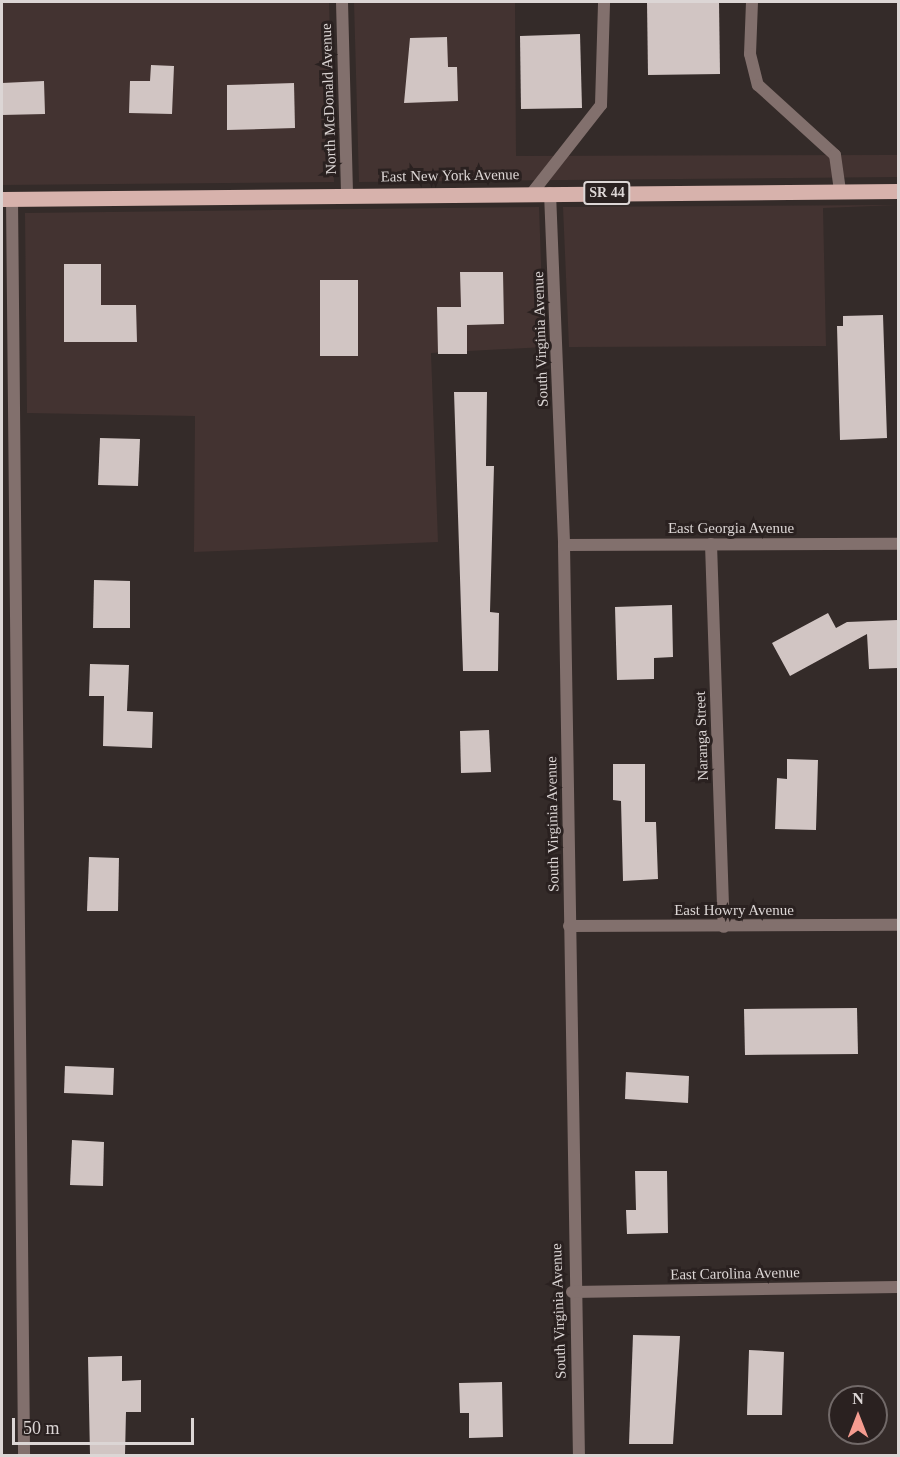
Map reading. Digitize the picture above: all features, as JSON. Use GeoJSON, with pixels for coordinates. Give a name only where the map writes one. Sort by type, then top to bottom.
{"type":"FeatureCollection","features":[{"type":"Feature","properties":{"kind":"main road","name":"East New York Avenue"},"geometry":{"type":"LineString","coordinates":[[7,199],[898,191]]}},
{"type":"Feature","properties":{"kind":"street","name":"North McDonald Avenue"},"geometry":{"type":"LineString","coordinates":[[342,2],[347,196]]}},
{"type":"Feature","properties":{"kind":"street"},"geometry":{"type":"LineString","coordinates":[[532,193],[601,105],[604,2]]}},
{"type":"Feature","properties":{"kind":"street"},"geometry":{"type":"LineString","coordinates":[[752,2],[750,54],[758,85],[835,155],[840,191]]}},
{"type":"Feature","properties":{"kind":"street","name":"South Virginia Avenue"},"geometry":{"type":"LineString","coordinates":[[550,193],[564,545],[572,1292],[579,1455]]}},
{"type":"Feature","properties":{"kind":"street"},"geometry":{"type":"LineString","coordinates":[[7,199],[24,1455]]}},
{"type":"Feature","properties":{"kind":"street","name":"Naranga Street"},"geometry":{"type":"LineString","coordinates":[[711,544],[724,927]]}},
{"type":"Feature","properties":{"kind":"street","name":"East Georgia Avenue"},"geometry":{"type":"LineString","coordinates":[[564,545],[898,544]]}},
{"type":"Feature","properties":{"kind":"street","name":"East Howry Avenue"},"geometry":{"type":"LineString","coordinates":[[569,926],[898,925]]}},
{"type":"Feature","properties":{"kind":"street","name":"East Carolina Avenue"},"geometry":{"type":"LineString","coordinates":[[572,1292],[898,1287]]}},
{"type":"Feature","properties":{"kind":"shaded area"},"geometry":{"type":"Polygon","coordinates":[[[2,2],[329,2],[334,182],[2,185],[2,2]]]}},
{"type":"Feature","properties":{"kind":"shaded area"},"geometry":{"type":"Polygon","coordinates":[[[354,2],[515,2],[516,156],[898,155],[898,177],[359,182],[354,2]]]}},
{"type":"Feature","properties":{"kind":"shaded area"},"geometry":{"type":"Polygon","coordinates":[[[898,205],[823,208],[826,346],[569,347],[563,207],[898,205]]]}},
{"type":"Feature","properties":{"kind":"shaded area"},"geometry":{"type":"Polygon","coordinates":[[[539,207],[544,347],[431,353],[438,542],[194,552],[195,416],[27,413],[25,213],[539,207]]]}},
{"type":"Feature","properties":{"kind":"building"},"geometry":{"type":"Polygon","coordinates":[[[647,2],[719,2],[720,74],[648,75],[647,2]]]}},
{"type":"Feature","properties":{"kind":"building"},"geometry":{"type":"Polygon","coordinates":[[[580,34],[582,108],[521,109],[520,36],[580,34]]]}},
{"type":"Feature","properties":{"kind":"building"},"geometry":{"type":"Polygon","coordinates":[[[447,37],[448,67],[457,67],[458,101],[404,103],[410,38],[447,37]]]}},
{"type":"Feature","properties":{"kind":"building"},"geometry":{"type":"Polygon","coordinates":[[[151,65],[174,66],[172,114],[129,113],[130,81],[150,81],[151,65]]]}},
{"type":"Feature","properties":{"kind":"building"},"geometry":{"type":"Polygon","coordinates":[[[44,81],[45,114],[2,115],[2,83],[44,81]]]}},
{"type":"Feature","properties":{"kind":"building"},"geometry":{"type":"Polygon","coordinates":[[[294,83],[295,128],[227,130],[227,85],[294,83]]]}},
{"type":"Feature","properties":{"kind":"building"},"geometry":{"type":"Polygon","coordinates":[[[64,264],[101,264],[101,305],[136,305],[137,342],[64,342],[64,264]]]}},
{"type":"Feature","properties":{"kind":"building"},"geometry":{"type":"Polygon","coordinates":[[[460,272],[503,272],[504,324],[467,325],[467,354],[438,354],[437,307],[461,307],[460,272]]]}},
{"type":"Feature","properties":{"kind":"building"},"geometry":{"type":"Polygon","coordinates":[[[320,280],[358,280],[358,356],[320,356],[320,280]]]}},
{"type":"Feature","properties":{"kind":"building"},"geometry":{"type":"Polygon","coordinates":[[[883,315],[887,438],[840,440],[837,326],[843,326],[843,316],[883,315]]]}},
{"type":"Feature","properties":{"kind":"building"},"geometry":{"type":"Polygon","coordinates":[[[454,392],[487,392],[486,466],[494,466],[490,612],[499,613],[498,671],[463,671],[454,392]]]}},
{"type":"Feature","properties":{"kind":"building"},"geometry":{"type":"Polygon","coordinates":[[[100,438],[140,439],[138,486],[98,485],[100,438]]]}},
{"type":"Feature","properties":{"kind":"building"},"geometry":{"type":"Polygon","coordinates":[[[94,580],[130,581],[130,628],[93,628],[94,580]]]}},
{"type":"Feature","properties":{"kind":"building"},"geometry":{"type":"Polygon","coordinates":[[[672,605],[673,657],[654,658],[654,679],[617,680],[615,607],[672,605]]]}},
{"type":"Feature","properties":{"kind":"building"},"geometry":{"type":"Polygon","coordinates":[[[828,613],[836,628],[847,622],[898,620],[898,668],[869,669],[867,634],[790,676],[772,643],[828,613]]]}},
{"type":"Feature","properties":{"kind":"building"},"geometry":{"type":"Polygon","coordinates":[[[90,664],[129,665],[127,711],[153,712],[152,748],[103,746],[104,696],[89,696],[90,664]]]}},
{"type":"Feature","properties":{"kind":"building"},"geometry":{"type":"Polygon","coordinates":[[[489,730],[491,772],[461,773],[460,731],[489,730]]]}},
{"type":"Feature","properties":{"kind":"building"},"geometry":{"type":"Polygon","coordinates":[[[787,759],[818,760],[816,830],[775,829],[777,778],[787,779],[787,759]]]}},
{"type":"Feature","properties":{"kind":"building"},"geometry":{"type":"Polygon","coordinates":[[[613,764],[645,764],[645,822],[656,822],[658,879],[623,881],[621,801],[613,800],[613,764]]]}},
{"type":"Feature","properties":{"kind":"building"},"geometry":{"type":"Polygon","coordinates":[[[89,857],[119,858],[118,911],[87,911],[89,857]]]}},
{"type":"Feature","properties":{"kind":"building"},"geometry":{"type":"Polygon","coordinates":[[[857,1008],[858,1054],[745,1055],[744,1009],[857,1008]]]}},
{"type":"Feature","properties":{"kind":"building"},"geometry":{"type":"Polygon","coordinates":[[[65,1066],[114,1068],[113,1095],[64,1093],[65,1066]]]}},
{"type":"Feature","properties":{"kind":"building"},"geometry":{"type":"Polygon","coordinates":[[[626,1072],[689,1076],[688,1103],[625,1099],[626,1072]]]}},
{"type":"Feature","properties":{"kind":"building"},"geometry":{"type":"Polygon","coordinates":[[[72,1140],[104,1142],[103,1186],[70,1185],[72,1140]]]}},
{"type":"Feature","properties":{"kind":"building"},"geometry":{"type":"Polygon","coordinates":[[[635,1171],[667,1171],[668,1233],[627,1234],[626,1210],[636,1210],[635,1171]]]}},
{"type":"Feature","properties":{"kind":"building"},"geometry":{"type":"Polygon","coordinates":[[[633,1335],[680,1336],[673,1444],[629,1444],[633,1335]]]}},
{"type":"Feature","properties":{"kind":"building"},"geometry":{"type":"Polygon","coordinates":[[[749,1350],[784,1352],[782,1415],[747,1415],[749,1350]]]}},
{"type":"Feature","properties":{"kind":"building"},"geometry":{"type":"Polygon","coordinates":[[[122,1356],[122,1381],[141,1380],[141,1412],[126,1412],[125,1455],[90,1455],[88,1357],[122,1356]]]}},
{"type":"Feature","properties":{"kind":"building"},"geometry":{"type":"Polygon","coordinates":[[[502,1382],[503,1437],[469,1438],[469,1413],[460,1413],[459,1383],[502,1382]]]}}]}
